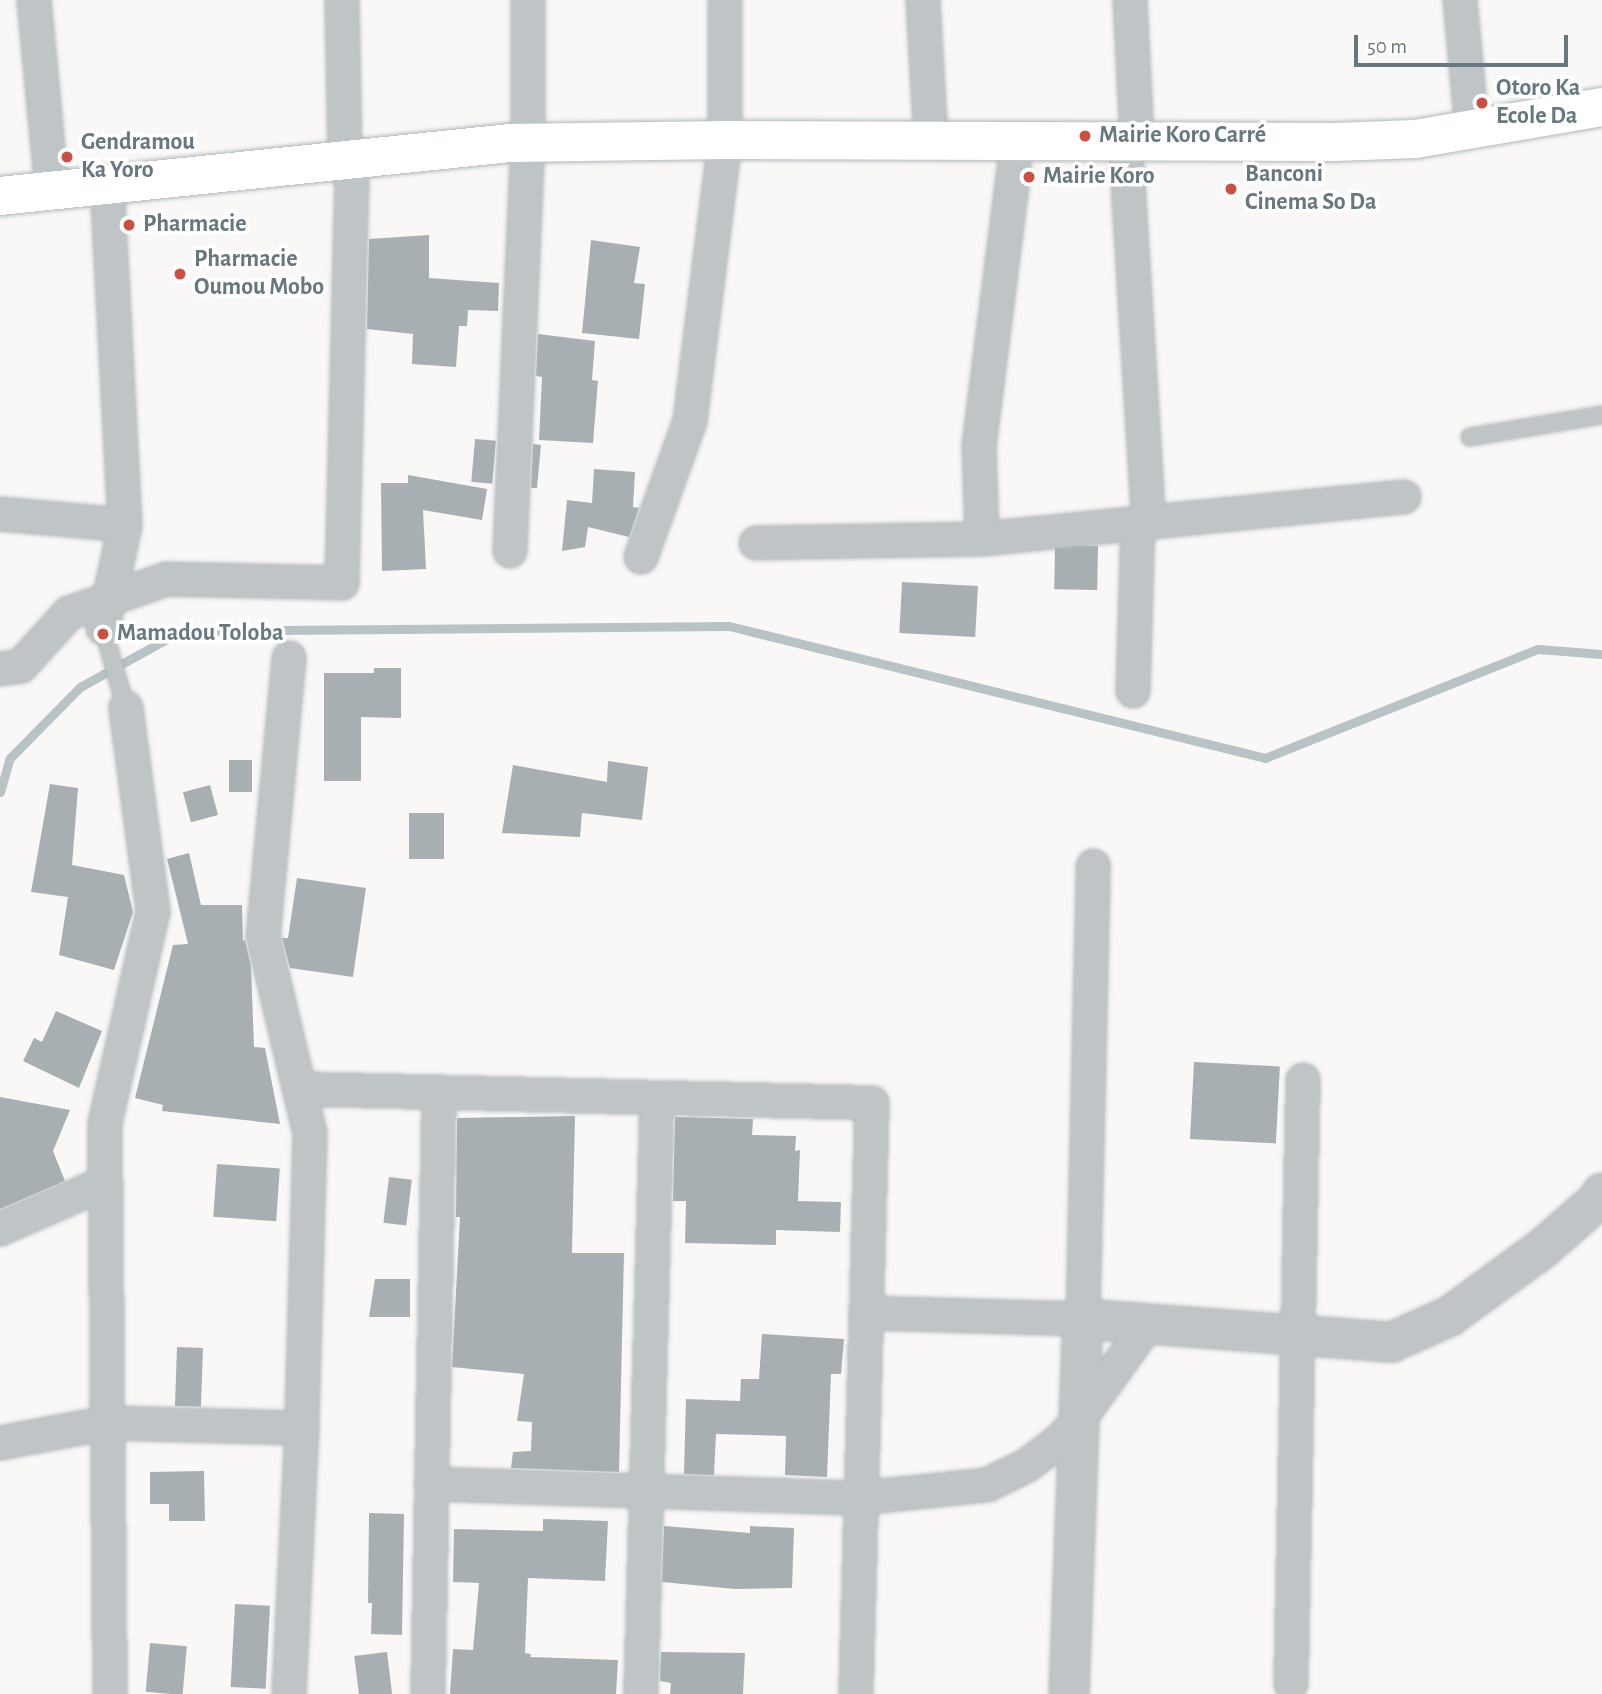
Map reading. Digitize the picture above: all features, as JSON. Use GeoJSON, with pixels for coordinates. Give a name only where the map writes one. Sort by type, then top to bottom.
{"type":"FeatureCollection","features":[{"type":"Feature","properties":{"kind":"main road"},"geometry":{"type":"LineString","coordinates":[[723,153],[1014,167],[1132,153],[1415,139],[1602,107]]}},
{"type":"Feature","properties":{"kind":"main road"},"geometry":{"type":"LineString","coordinates":[[0,222],[109,199],[349,172],[527,156],[723,153],[931,141],[1336,168],[1418,165],[1602,134]]}},
{"type":"Feature","properties":{"kind":"main road"},"geometry":{"type":"LineString","coordinates":[[0,196],[52,191],[109,199]]}},
{"type":"Feature","properties":{"kind":"street"},"geometry":{"type":"LineString","coordinates":[[34,0],[52,191]]}},
{"type":"Feature","properties":{"kind":"street"},"geometry":{"type":"LineString","coordinates":[[0,669],[21,666],[69,613],[106,613],[167,579],[342,583],[349,172],[342,0]]}},
{"type":"Feature","properties":{"kind":"street"},"geometry":{"type":"LineString","coordinates":[[510,551],[527,156],[528,0]]}},
{"type":"Feature","properties":{"kind":"street"},"geometry":{"type":"LineString","coordinates":[[641,556],[690,421],[723,153],[725,0]]}},
{"type":"Feature","properties":{"kind":"street"},"geometry":{"type":"LineString","coordinates":[[923,0],[931,141]]}},
{"type":"Feature","properties":{"kind":"street"},"geometry":{"type":"LineString","coordinates":[[1130,0],[1144,523],[1133,691]]}},
{"type":"Feature","properties":{"kind":"street"},"geometry":{"type":"LineString","coordinates":[[1460,0],[1472,130]]}},
{"type":"Feature","properties":{"kind":"street"},"geometry":{"type":"LineString","coordinates":[[982,539],[979,446],[1014,167]]}},
{"type":"Feature","properties":{"kind":"street"},"geometry":{"type":"LineString","coordinates":[[106,613],[125,525],[109,199]]}},
{"type":"Feature","properties":{"kind":"street"},"geometry":{"type":"LineString","coordinates":[[756,542],[982,539],[1404,497]]}},
{"type":"Feature","properties":{"kind":"street"},"geometry":{"type":"LineString","coordinates":[[0,514],[125,525]]}},
{"type":"Feature","properties":{"kind":"street"},"geometry":{"type":"LineString","coordinates":[[289,658],[263,936],[310,1133],[302,1428],[289,1694]]}},
{"type":"Feature","properties":{"kind":"street"},"geometry":{"type":"LineString","coordinates":[[110,1694],[105,1123],[153,911],[126,708]]}},
{"type":"Feature","properties":{"kind":"street"},"geometry":{"type":"LineString","coordinates":[[1069,1694],[1083,1319],[1093,866]]}},
{"type":"Feature","properties":{"kind":"street"},"geometry":{"type":"LineString","coordinates":[[1291,1684],[1303,1080]]}},
{"type":"Feature","properties":{"kind":"street"},"geometry":{"type":"LineString","coordinates":[[300,1089],[872,1103],[856,1694]]}},
{"type":"Feature","properties":{"kind":"street"},"geometry":{"type":"LineString","coordinates":[[428,1694],[439,1092]]}},
{"type":"Feature","properties":{"kind":"street"},"geometry":{"type":"LineString","coordinates":[[641,1694],[657,1098]]}},
{"type":"Feature","properties":{"kind":"street"},"geometry":{"type":"LineString","coordinates":[[0,1229],[105,1183]]}},
{"type":"Feature","properties":{"kind":"street"},"geometry":{"type":"LineString","coordinates":[[866,1313],[1083,1319],[1392,1342],[1450,1316],[1542,1249],[1597,1201],[1602,1193]]}},
{"type":"Feature","properties":{"kind":"street"},"geometry":{"type":"LineString","coordinates":[[432,1484],[861,1497],[986,1485],[1026,1465],[1058,1442],[1079,1420],[1148,1324]]}},
{"type":"Feature","properties":{"kind":"street"},"geometry":{"type":"LineString","coordinates":[[0,1443],[107,1423],[302,1428]]}},
{"type":"Feature","properties":{"kind":"lane"},"geometry":{"type":"LineString","coordinates":[[1470,437],[1602,415]]}},
{"type":"Feature","properties":{"kind":"lane"},"geometry":{"type":"LineString","coordinates":[[106,613],[126,708]]}},
{"type":"Feature","properties":{"kind":"building"},"geometry":{"type":"Polygon","coordinates":[[[429,235],[429,278],[499,283],[498,311],[468,310],[467,326],[459,326],[456,367],[412,364],[413,334],[367,329],[369,239],[429,235]]]}},
{"type":"Feature","properties":{"kind":"building"},"geometry":{"type":"Polygon","coordinates":[[[591,240],[640,247],[634,283],[645,284],[639,339],[582,333],[591,240]]]}},
{"type":"Feature","properties":{"kind":"building"},"geometry":{"type":"Polygon","coordinates":[[[538,334],[595,341],[592,380],[598,381],[593,443],[539,440],[542,377],[536,376],[538,334]]]}},
{"type":"Feature","properties":{"kind":"building"},"geometry":{"type":"Polygon","coordinates":[[[475,439],[496,441],[492,484],[471,482],[475,439]]]}},
{"type":"Feature","properties":{"kind":"building"},"geometry":{"type":"Polygon","coordinates":[[[533,444],[541,445],[537,488],[531,488],[533,444]]]}},
{"type":"Feature","properties":{"kind":"building"},"geometry":{"type":"Polygon","coordinates":[[[594,469],[635,472],[633,507],[639,508],[629,537],[588,527],[585,547],[562,551],[567,500],[592,503],[594,469]]]}},
{"type":"Feature","properties":{"kind":"building"},"geometry":{"type":"Polygon","coordinates":[[[408,475],[487,489],[482,520],[423,510],[426,569],[382,571],[381,483],[408,483],[408,475]]]}},
{"type":"Feature","properties":{"kind":"building"},"geometry":{"type":"Polygon","coordinates":[[[1055,545],[1098,546],[1097,590],[1054,589],[1055,545]]]}},
{"type":"Feature","properties":{"kind":"building"},"geometry":{"type":"Polygon","coordinates":[[[902,582],[978,586],[975,637],[899,633],[902,582]]]}},
{"type":"Feature","properties":{"kind":"building"},"geometry":{"type":"Polygon","coordinates":[[[374,668],[401,668],[401,718],[361,717],[361,781],[324,781],[324,673],[374,673],[374,668]]]}},
{"type":"Feature","properties":{"kind":"building"},"geometry":{"type":"Polygon","coordinates":[[[229,760],[252,760],[252,792],[229,792],[229,760]]]}},
{"type":"Feature","properties":{"kind":"building"},"geometry":{"type":"Polygon","coordinates":[[[608,761],[648,767],[642,820],[582,813],[580,837],[502,833],[513,765],[607,782],[608,761]]]}},
{"type":"Feature","properties":{"kind":"building"},"geometry":{"type":"Polygon","coordinates":[[[50,784],[78,788],[72,865],[124,875],[133,912],[114,970],[59,955],[68,897],[31,892],[50,784]]]}},
{"type":"Feature","properties":{"kind":"building"},"geometry":{"type":"Polygon","coordinates":[[[210,785],[218,815],[191,822],[183,792],[210,785]]]}},
{"type":"Feature","properties":{"kind":"building"},"geometry":{"type":"Polygon","coordinates":[[[409,813],[444,813],[444,859],[409,859],[409,813]]]}},
{"type":"Feature","properties":{"kind":"building"},"geometry":{"type":"Polygon","coordinates":[[[189,853],[201,905],[242,905],[243,941],[245,940],[251,966],[254,1047],[265,1048],[280,1124],[162,1111],[163,1105],[135,1098],[173,945],[188,944],[167,859],[189,853]]]}},
{"type":"Feature","properties":{"kind":"building"},"geometry":{"type":"Polygon","coordinates":[[[297,878],[366,888],[353,977],[290,968],[282,938],[288,938],[297,878]]]}},
{"type":"Feature","properties":{"kind":"building"},"geometry":{"type":"Polygon","coordinates":[[[56,1011],[102,1031],[79,1088],[23,1061],[34,1038],[42,1042],[56,1011]]]}},
{"type":"Feature","properties":{"kind":"building"},"geometry":{"type":"Polygon","coordinates":[[[1194,1062],[1280,1067],[1276,1143],[1190,1139],[1194,1062]]]}},
{"type":"Feature","properties":{"kind":"building"},"geometry":{"type":"Polygon","coordinates":[[[0,1097],[70,1110],[53,1151],[65,1181],[0,1209],[0,1097]]]}},
{"type":"Feature","properties":{"kind":"building"},"geometry":{"type":"Polygon","coordinates":[[[575,1116],[572,1253],[624,1253],[619,1472],[511,1468],[513,1452],[531,1451],[532,1422],[517,1421],[524,1374],[452,1367],[460,1217],[456,1217],[457,1118],[575,1116]]]}},
{"type":"Feature","properties":{"kind":"building"},"geometry":{"type":"Polygon","coordinates":[[[675,1117],[753,1119],[752,1135],[796,1136],[795,1151],[800,1150],[798,1201],[841,1202],[840,1232],[776,1230],[776,1245],[685,1243],[686,1201],[673,1201],[675,1117]]]}},
{"type":"Feature","properties":{"kind":"building"},"geometry":{"type":"Polygon","coordinates":[[[217,1164],[280,1168],[276,1221],[213,1217],[217,1164]]]}},
{"type":"Feature","properties":{"kind":"building"},"geometry":{"type":"Polygon","coordinates":[[[389,1177],[412,1180],[406,1225],[383,1223],[389,1177]]]}},
{"type":"Feature","properties":{"kind":"building"},"geometry":{"type":"Polygon","coordinates":[[[375,1279],[410,1279],[410,1317],[369,1317],[375,1279]]]}},
{"type":"Feature","properties":{"kind":"building"},"geometry":{"type":"Polygon","coordinates":[[[762,1334],[844,1339],[841,1374],[831,1374],[827,1477],[785,1475],[786,1436],[716,1434],[714,1475],[684,1474],[686,1399],[740,1401],[741,1379],[759,1379],[762,1334]]]}},
{"type":"Feature","properties":{"kind":"building"},"geometry":{"type":"Polygon","coordinates":[[[177,1347],[203,1348],[201,1407],[175,1406],[177,1347]]]}},
{"type":"Feature","properties":{"kind":"building"},"geometry":{"type":"Polygon","coordinates":[[[204,1471],[205,1521],[169,1521],[169,1504],[150,1504],[150,1472],[204,1471]]]}},
{"type":"Feature","properties":{"kind":"building"},"geometry":{"type":"Polygon","coordinates":[[[369,1513],[404,1514],[402,1635],[371,1634],[372,1603],[368,1603],[369,1513]]]}},
{"type":"Feature","properties":{"kind":"building"},"geometry":{"type":"Polygon","coordinates":[[[543,1519],[608,1521],[605,1581],[528,1578],[525,1653],[531,1654],[530,1657],[618,1660],[616,1694],[450,1694],[453,1649],[473,1650],[479,1583],[453,1582],[454,1529],[543,1531],[543,1519]]]}},
{"type":"Feature","properties":{"kind":"building"},"geometry":{"type":"Polygon","coordinates":[[[664,1526],[750,1533],[750,1526],[794,1528],[792,1588],[735,1589],[662,1582],[664,1526]]]}},
{"type":"Feature","properties":{"kind":"building"},"geometry":{"type":"Polygon","coordinates":[[[235,1604],[270,1606],[266,1689],[231,1687],[235,1604]]]}},
{"type":"Feature","properties":{"kind":"building"},"geometry":{"type":"Polygon","coordinates":[[[150,1643],[187,1646],[183,1694],[146,1692],[150,1643]]]}},
{"type":"Feature","properties":{"kind":"building"},"geometry":{"type":"Polygon","coordinates":[[[387,1652],[392,1694],[359,1694],[354,1656],[387,1652]]]}},
{"type":"Feature","properties":{"kind":"building"},"geometry":{"type":"Polygon","coordinates":[[[661,1652],[745,1653],[743,1694],[670,1694],[671,1683],[660,1681],[661,1652]]]}},
{"type":"Feature","properties":{"kind":"waterway"},"geometry":{"type":"LineString","coordinates":[[0,792],[10,758],[80,687],[181,631],[729,626],[1265,758],[1538,649],[1602,654]]}},
{"type":"Feature","properties":{"kind":"place","name":"Otoro Ka Ecole Da"},"geometry":{"type":"Point","coordinates":[1482,103]}},
{"type":"Feature","properties":{"kind":"place","name":"Mairie Koro Carré"},"geometry":{"type":"Point","coordinates":[1085,136]}},
{"type":"Feature","properties":{"kind":"place","name":"Gendramou Ka Yoro"},"geometry":{"type":"Point","coordinates":[67,157]}},
{"type":"Feature","properties":{"kind":"place","name":"Mairie Koro"},"geometry":{"type":"Point","coordinates":[1029,177]}},
{"type":"Feature","properties":{"kind":"place","name":"Banconi Cinema So Da"},"geometry":{"type":"Point","coordinates":[1231,189]}},
{"type":"Feature","properties":{"kind":"place","name":"Pharmacie"},"geometry":{"type":"Point","coordinates":[129,225]}},
{"type":"Feature","properties":{"kind":"place","name":"Pharmacie Oumou Mobo"},"geometry":{"type":"Point","coordinates":[180,274]}},
{"type":"Feature","properties":{"kind":"place","name":"Mamadou Toloba"},"geometry":{"type":"Point","coordinates":[103,634]}}]}
